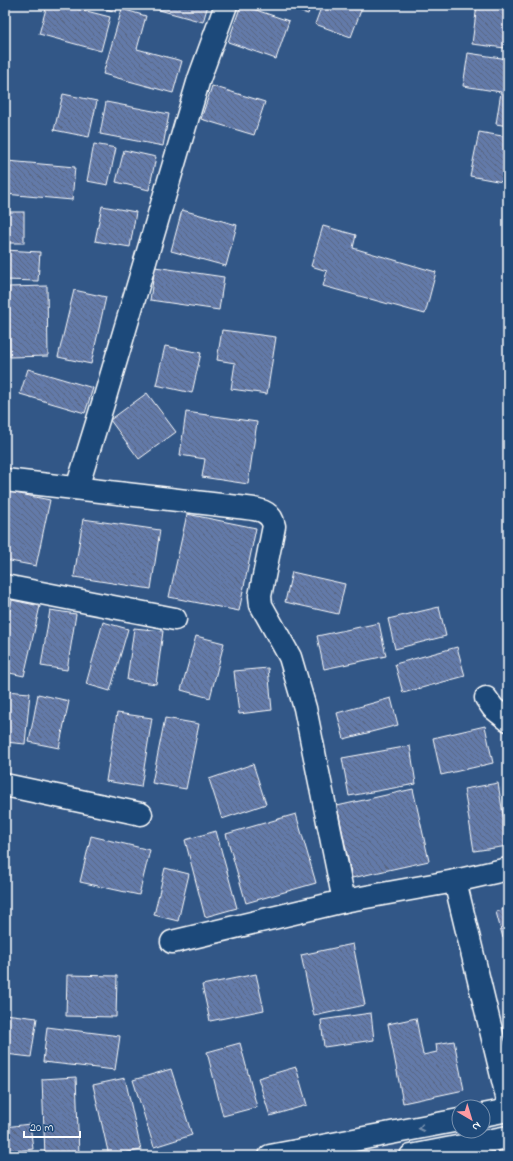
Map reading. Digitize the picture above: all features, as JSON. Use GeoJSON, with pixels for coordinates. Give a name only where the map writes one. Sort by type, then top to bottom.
{"type":"FeatureCollection","features":[{"type":"Feature","properties":{"kind":"street"},"geometry":{"type":"LineString","coordinates":[[76,488],[105,397],[199,79],[226,5]]}},
{"type":"Feature","properties":{"kind":"street"},"geometry":{"type":"LineString","coordinates":[[5,480],[238,506],[263,511],[273,519],[274,526],[260,596],[261,605],[290,657],[305,708],[344,901]]}},
{"type":"Feature","properties":{"kind":"street"},"geometry":{"type":"LineString","coordinates":[[5,586],[175,620]]}},
{"type":"Feature","properties":{"kind":"street"},"geometry":{"type":"LineString","coordinates":[[486,698],[493,708],[508,720]]}},
{"type":"Feature","properties":{"kind":"street"},"geometry":{"type":"LineString","coordinates":[[5,785],[141,814]]}},
{"type":"Feature","properties":{"kind":"street"},"geometry":{"type":"LineString","coordinates":[[172,942],[344,901],[455,881],[508,869]]}},
{"type":"Feature","properties":{"kind":"street"},"geometry":{"type":"LineString","coordinates":[[455,881],[508,1101]]}},
{"type":"Feature","properties":{"kind":"street"},"geometry":{"type":"LineString","coordinates":[[491,1113],[508,1110]]}},
{"type":"Feature","properties":{"kind":"street"},"geometry":{"type":"LineString","coordinates":[[270,1156],[451,1122]]}},
{"type":"Feature","properties":{"kind":"street"},"geometry":{"type":"LineString","coordinates":[[411,1156],[508,1137]]}},
{"type":"Feature","properties":{"kind":"building"},"geometry":{"type":"Polygon","coordinates":[[[47,5],[63,5],[110,17],[101,51],[39,34],[47,5]]]}},
{"type":"Feature","properties":{"kind":"building"},"geometry":{"type":"Polygon","coordinates":[[[93,5],[118,5],[116,12],[93,5]]]}},
{"type":"Feature","properties":{"kind":"building"},"geometry":{"type":"Polygon","coordinates":[[[141,5],[208,5],[203,22],[141,5]]]}},
{"type":"Feature","properties":{"kind":"building"},"geometry":{"type":"Polygon","coordinates":[[[241,5],[289,21],[276,59],[228,42],[241,5]]]}},
{"type":"Feature","properties":{"kind":"building"},"geometry":{"type":"Polygon","coordinates":[[[278,5],[311,5],[308,14],[278,5]]]}},
{"type":"Feature","properties":{"kind":"building"},"geometry":{"type":"Polygon","coordinates":[[[322,5],[363,5],[351,37],[315,24],[322,5]]]}},
{"type":"Feature","properties":{"kind":"building"},"geometry":{"type":"Polygon","coordinates":[[[477,5],[508,5],[505,48],[472,44],[477,5]]]}},
{"type":"Feature","properties":{"kind":"building"},"geometry":{"type":"Polygon","coordinates":[[[122,9],[146,16],[137,49],[182,61],[173,93],[103,74],[122,9]]]}},
{"type":"Feature","properties":{"kind":"building"},"geometry":{"type":"Polygon","coordinates":[[[468,53],[508,59],[508,126],[496,124],[501,92],[463,86],[468,53]]]}},
{"type":"Feature","properties":{"kind":"building"},"geometry":{"type":"Polygon","coordinates":[[[212,86],[265,102],[254,135],[201,119],[212,86]]]}},
{"type":"Feature","properties":{"kind":"building"},"geometry":{"type":"Polygon","coordinates":[[[63,94],[97,101],[89,137],[54,130],[63,94]]]}},
{"type":"Feature","properties":{"kind":"building"},"geometry":{"type":"Polygon","coordinates":[[[106,102],[169,114],[163,146],[100,134],[106,102]]]}},
{"type":"Feature","properties":{"kind":"building"},"geometry":{"type":"Polygon","coordinates":[[[479,132],[508,137],[508,183],[470,176],[479,132]]]}},
{"type":"Feature","properties":{"kind":"building"},"geometry":{"type":"Polygon","coordinates":[[[94,144],[116,148],[108,185],[87,181],[94,144]]]}},
{"type":"Feature","properties":{"kind":"building"},"geometry":{"type":"Polygon","coordinates":[[[124,150],[156,157],[149,190],[116,182],[124,150]]]}},
{"type":"Feature","properties":{"kind":"building"},"geometry":{"type":"Polygon","coordinates":[[[7,161],[75,167],[72,200],[5,194],[7,161]]]}},
{"type":"Feature","properties":{"kind":"building"},"geometry":{"type":"Polygon","coordinates":[[[102,206],[136,212],[130,247],[95,241],[102,206]]]}},
{"type":"Feature","properties":{"kind":"building"},"geometry":{"type":"Polygon","coordinates":[[[182,210],[237,225],[226,266],[171,251],[182,210]]]}},
{"type":"Feature","properties":{"kind":"building"},"geometry":{"type":"Polygon","coordinates":[[[5,212],[24,212],[24,243],[5,243],[5,212]]]}},
{"type":"Feature","properties":{"kind":"building"},"geometry":{"type":"Polygon","coordinates":[[[323,226],[356,235],[353,248],[436,272],[425,314],[323,286],[327,271],[311,266],[323,226]]]}},
{"type":"Feature","properties":{"kind":"building"},"geometry":{"type":"Polygon","coordinates":[[[5,250],[40,252],[38,281],[5,280],[5,250]]]}},
{"type":"Feature","properties":{"kind":"building"},"geometry":{"type":"Polygon","coordinates":[[[155,267],[224,277],[219,310],[150,300],[155,267]]]}},
{"type":"Feature","properties":{"kind":"building"},"geometry":{"type":"Polygon","coordinates":[[[47,286],[48,356],[10,357],[9,287],[47,286]]]}},
{"type":"Feature","properties":{"kind":"building"},"geometry":{"type":"Polygon","coordinates":[[[74,290],[106,297],[91,364],[58,357],[74,290]]]}},
{"type":"Feature","properties":{"kind":"building"},"geometry":{"type":"Polygon","coordinates":[[[222,330],[276,337],[267,394],[231,389],[235,363],[217,360],[222,330]]]}},
{"type":"Feature","properties":{"kind":"building"},"geometry":{"type":"Polygon","coordinates":[[[165,346],[201,353],[192,393],[156,385],[165,346]]]}},
{"type":"Feature","properties":{"kind":"building"},"geometry":{"type":"Polygon","coordinates":[[[28,369],[93,388],[85,413],[20,394],[28,369]]]}},
{"type":"Feature","properties":{"kind":"building"},"geometry":{"type":"Polygon","coordinates":[[[147,393],[176,432],[139,459],[110,420],[147,393]]]}},
{"type":"Feature","properties":{"kind":"building"},"geometry":{"type":"Polygon","coordinates":[[[186,412],[257,422],[248,484],[202,477],[205,459],[180,455],[186,412]]]}},
{"type":"Feature","properties":{"kind":"building"},"geometry":{"type":"Polygon","coordinates":[[[5,491],[50,500],[36,566],[5,560],[5,491]]]}},
{"type":"Feature","properties":{"kind":"building"},"geometry":{"type":"Polygon","coordinates":[[[187,514],[256,528],[239,611],[169,597],[187,514]]]}},
{"type":"Feature","properties":{"kind":"building"},"geometry":{"type":"Polygon","coordinates":[[[83,519],[160,530],[151,589],[74,577],[83,519]]]}},
{"type":"Feature","properties":{"kind":"building"},"geometry":{"type":"Polygon","coordinates":[[[292,572],[345,584],[338,614],[285,602],[292,572]]]}},
{"type":"Feature","properties":{"kind":"building"},"geometry":{"type":"Polygon","coordinates":[[[12,600],[40,606],[24,676],[5,672],[5,633],[12,600]]]}},
{"type":"Feature","properties":{"kind":"building"},"geometry":{"type":"Polygon","coordinates":[[[439,607],[446,636],[395,649],[388,619],[439,607]]]}},
{"type":"Feature","properties":{"kind":"building"},"geometry":{"type":"Polygon","coordinates":[[[50,610],[76,614],[67,670],[41,666],[50,610]]]}},
{"type":"Feature","properties":{"kind":"building"},"geometry":{"type":"Polygon","coordinates":[[[103,622],[128,629],[110,691],[86,684],[103,622]]]}},
{"type":"Feature","properties":{"kind":"building"},"geometry":{"type":"Polygon","coordinates":[[[379,623],[386,656],[324,669],[317,636],[379,623]]]}},
{"type":"Feature","properties":{"kind":"building"},"geometry":{"type":"Polygon","coordinates":[[[134,628],[163,631],[156,684],[127,680],[134,628]]]}},
{"type":"Feature","properties":{"kind":"building"},"geometry":{"type":"Polygon","coordinates":[[[196,636],[224,643],[210,698],[181,690],[196,636]]]}},
{"type":"Feature","properties":{"kind":"building"},"geometry":{"type":"Polygon","coordinates":[[[457,647],[465,676],[403,693],[395,664],[457,647]]]}},
{"type":"Feature","properties":{"kind":"building"},"geometry":{"type":"Polygon","coordinates":[[[268,668],[272,710],[239,714],[234,671],[268,668]]]}},
{"type":"Feature","properties":{"kind":"building"},"geometry":{"type":"Polygon","coordinates":[[[5,691],[30,693],[25,744],[5,742],[5,691]]]}},
{"type":"Feature","properties":{"kind":"building"},"geometry":{"type":"Polygon","coordinates":[[[38,694],[69,701],[59,748],[29,742],[38,694]]]}},
{"type":"Feature","properties":{"kind":"building"},"geometry":{"type":"Polygon","coordinates":[[[391,698],[398,725],[344,739],[337,713],[391,698]]]}},
{"type":"Feature","properties":{"kind":"building"},"geometry":{"type":"Polygon","coordinates":[[[117,713],[152,718],[141,787],[106,781],[117,713]]]}},
{"type":"Feature","properties":{"kind":"building"},"geometry":{"type":"Polygon","coordinates":[[[165,718],[199,724],[186,789],[152,783],[165,718]]]}},
{"type":"Feature","properties":{"kind":"building"},"geometry":{"type":"Polygon","coordinates":[[[485,726],[493,763],[441,775],[433,738],[485,726]]]}},
{"type":"Feature","properties":{"kind":"building"},"geometry":{"type":"Polygon","coordinates":[[[410,746],[416,784],[349,796],[342,758],[410,746]]]}},
{"type":"Feature","properties":{"kind":"building"},"geometry":{"type":"Polygon","coordinates":[[[253,764],[266,804],[222,819],[209,779],[253,764]]]}},
{"type":"Feature","properties":{"kind":"building"},"geometry":{"type":"Polygon","coordinates":[[[498,783],[508,846],[474,851],[464,789],[498,783]]]}},
{"type":"Feature","properties":{"kind":"building"},"geometry":{"type":"Polygon","coordinates":[[[413,789],[429,861],[352,878],[337,806],[413,789]]]}},
{"type":"Feature","properties":{"kind":"building"},"geometry":{"type":"Polygon","coordinates":[[[296,814],[316,883],[246,903],[226,834],[296,814]]]}},
{"type":"Feature","properties":{"kind":"building"},"geometry":{"type":"Polygon","coordinates":[[[216,831],[237,908],[205,917],[185,840],[216,831]]]}},
{"type":"Feature","properties":{"kind":"building"},"geometry":{"type":"Polygon","coordinates":[[[91,836],[150,850],[139,895],[80,882],[91,836]]]}},
{"type":"Feature","properties":{"kind":"building"},"geometry":{"type":"Polygon","coordinates":[[[165,868],[189,874],[178,921],[154,915],[165,868]]]}},
{"type":"Feature","properties":{"kind":"building"},"geometry":{"type":"Polygon","coordinates":[[[508,908],[508,937],[503,938],[496,912],[508,908]]]}},
{"type":"Feature","properties":{"kind":"building"},"geometry":{"type":"Polygon","coordinates":[[[353,944],[365,1005],[314,1016],[301,955],[353,944]]]}},
{"type":"Feature","properties":{"kind":"building"},"geometry":{"type":"Polygon","coordinates":[[[256,974],[264,1010],[210,1021],[202,985],[256,974]]]}},
{"type":"Feature","properties":{"kind":"building"},"geometry":{"type":"Polygon","coordinates":[[[67,975],[117,976],[116,1017],[66,1016],[67,975]]]}},
{"type":"Feature","properties":{"kind":"building"},"geometry":{"type":"Polygon","coordinates":[[[371,1013],[374,1040],[324,1047],[321,1020],[371,1013]]]}},
{"type":"Feature","properties":{"kind":"building"},"geometry":{"type":"Polygon","coordinates":[[[5,1014],[37,1018],[31,1057],[5,1054],[5,1014]]]}},
{"type":"Feature","properties":{"kind":"building"},"geometry":{"type":"Polygon","coordinates":[[[416,1018],[423,1055],[437,1052],[436,1044],[454,1041],[464,1090],[403,1103],[388,1024],[416,1018]]]}},
{"type":"Feature","properties":{"kind":"building"},"geometry":{"type":"Polygon","coordinates":[[[47,1027],[120,1036],[115,1070],[43,1062],[47,1027]]]}},
{"type":"Feature","properties":{"kind":"building"},"geometry":{"type":"Polygon","coordinates":[[[240,1043],[257,1107],[223,1116],[207,1052],[240,1043]]]}},
{"type":"Feature","properties":{"kind":"building"},"geometry":{"type":"Polygon","coordinates":[[[296,1067],[307,1105],[270,1116],[258,1078],[296,1067]]]}},
{"type":"Feature","properties":{"kind":"building"},"geometry":{"type":"Polygon","coordinates":[[[171,1069],[192,1135],[154,1147],[133,1080],[171,1069]]]}},
{"type":"Feature","properties":{"kind":"building"},"geometry":{"type":"Polygon","coordinates":[[[76,1077],[79,1155],[45,1156],[42,1079],[76,1077]]]}},
{"type":"Feature","properties":{"kind":"building"},"geometry":{"type":"Polygon","coordinates":[[[125,1078],[141,1150],[109,1156],[93,1085],[125,1078]]]}},
{"type":"Feature","properties":{"kind":"building"},"geometry":{"type":"Polygon","coordinates":[[[30,1124],[33,1149],[5,1153],[5,1127],[30,1124]]]}}]}
